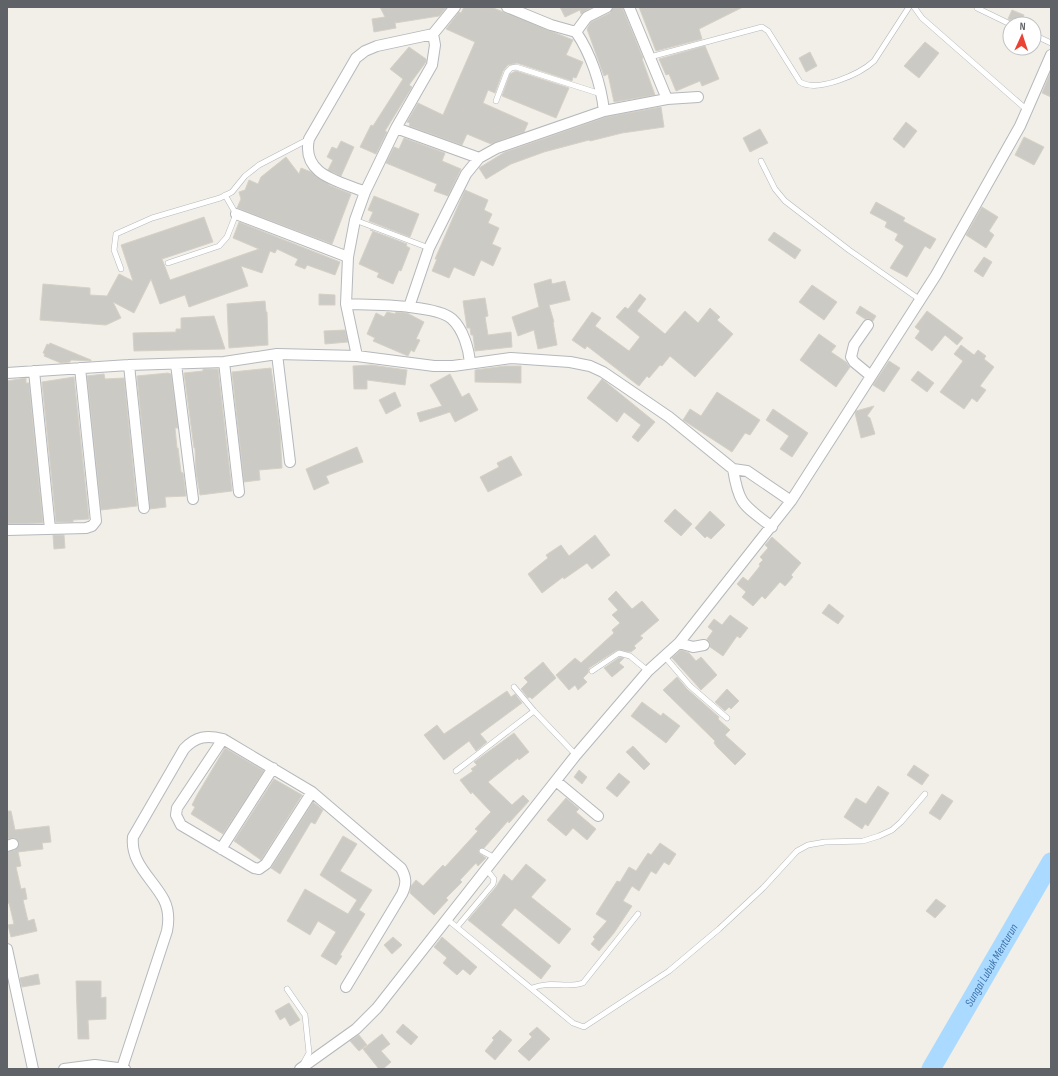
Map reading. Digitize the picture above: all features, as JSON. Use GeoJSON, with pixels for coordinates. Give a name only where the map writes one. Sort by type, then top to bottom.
{"type":"FeatureCollection","features":[{"type":"Feature","properties":{"kind":"street"},"geometry":{"type":"LineString","coordinates":[[365,192],[319,172],[312,166],[308,158],[307,150],[309,139],[356,58],[365,50],[377,46],[433,34],[455,7]]}},
{"type":"Feature","properties":{"kind":"street"},"geometry":{"type":"LineString","coordinates":[[507,7],[551,25],[576,32],[588,54],[602,95],[604,111]]}},
{"type":"Feature","properties":{"kind":"street"},"geometry":{"type":"LineString","coordinates":[[576,32],[586,17],[607,7]]}},
{"type":"Feature","properties":{"kind":"street"},"geometry":{"type":"LineString","coordinates":[[629,7],[667,99]]}},
{"type":"Feature","properties":{"kind":"street"},"geometry":{"type":"LineString","coordinates":[[357,356],[346,304],[348,257],[355,220],[365,192],[396,128],[432,65],[435,45],[433,34]]}},
{"type":"Feature","properties":{"kind":"street"},"geometry":{"type":"LineString","coordinates":[[300,1069],[356,1029],[377,1008],[448,920],[576,755],[648,672],[679,643],[772,527],[791,501],[919,299],[936,275],[1020,126],[1051,55]]}},
{"type":"Feature","properties":{"kind":"street"},"geometry":{"type":"LineString","coordinates":[[409,307],[429,248],[466,174],[479,158],[497,148],[604,111],[667,99],[698,96]]}},
{"type":"Feature","properties":{"kind":"street"},"geometry":{"type":"LineString","coordinates":[[396,128],[479,158]]}},
{"type":"Feature","properties":{"kind":"street"},"geometry":{"type":"LineString","coordinates":[[236,214],[348,257]]}},
{"type":"Feature","properties":{"kind":"street"},"geometry":{"type":"LineString","coordinates":[[346,304],[409,307],[444,314],[458,326],[469,352],[470,363]]}},
{"type":"Feature","properties":{"kind":"street"},"geometry":{"type":"LineString","coordinates":[[868,326],[854,345],[851,357],[854,362],[871,376]]}},
{"type":"Feature","properties":{"kind":"street"},"geometry":{"type":"LineString","coordinates":[[7,373],[129,365],[224,362],[277,354],[357,356],[434,366],[511,358],[563,361],[590,366],[603,372],[669,417],[733,469],[747,471],[791,501]]}},
{"type":"Feature","properties":{"kind":"street"},"geometry":{"type":"LineString","coordinates":[[277,354],[290,462]]}},
{"type":"Feature","properties":{"kind":"street"},"geometry":{"type":"LineString","coordinates":[[224,362],[240,492]]}},
{"type":"Feature","properties":{"kind":"street"},"geometry":{"type":"LineString","coordinates":[[176,364],[193,499]]}},
{"type":"Feature","properties":{"kind":"street"},"geometry":{"type":"LineString","coordinates":[[129,365],[144,508]]}},
{"type":"Feature","properties":{"kind":"street"},"geometry":{"type":"LineString","coordinates":[[7,530],[86,528],[92,526],[96,521],[80,368]]}},
{"type":"Feature","properties":{"kind":"street"},"geometry":{"type":"LineString","coordinates":[[34,371],[50,529]]}},
{"type":"Feature","properties":{"kind":"street"},"geometry":{"type":"LineString","coordinates":[[733,469],[736,490],[743,504],[772,527]]}},
{"type":"Feature","properties":{"kind":"street"},"geometry":{"type":"LineString","coordinates":[[679,643],[693,647],[704,645]]}},
{"type":"Feature","properties":{"kind":"street"},"geometry":{"type":"LineString","coordinates":[[64,1069],[95,1065],[123,1068],[168,931],[169,920],[164,900],[133,853],[132,837],[184,749],[190,742],[201,737],[211,736],[223,739],[312,792],[401,868],[406,881],[402,894],[346,987]]}},
{"type":"Feature","properties":{"kind":"street"},"geometry":{"type":"LineString","coordinates":[[223,739],[177,808],[176,815],[181,825],[254,868],[263,867],[312,792]]}},
{"type":"Feature","properties":{"kind":"street"},"geometry":{"type":"LineString","coordinates":[[221,848],[274,768]]}},
{"type":"Feature","properties":{"kind":"street"},"geometry":{"type":"LineString","coordinates":[[556,781],[598,816]]}},
{"type":"Feature","properties":{"kind":"street"},"geometry":{"type":"LineString","coordinates":[[7,949],[33,1069]]}},
{"type":"Feature","properties":{"kind":"lane"},"geometry":{"type":"LineString","coordinates":[[650,57],[762,27],[768,31],[800,82],[804,85],[816,85],[856,74],[866,68],[874,61],[909,7]]}},
{"type":"Feature","properties":{"kind":"lane"},"geometry":{"type":"LineString","coordinates":[[914,7],[922,18],[1027,110]]}},
{"type":"Feature","properties":{"kind":"lane"},"geometry":{"type":"LineString","coordinates":[[977,8],[1002,20]]}},
{"type":"Feature","properties":{"kind":"lane"},"geometry":{"type":"LineString","coordinates":[[496,100],[507,72],[511,68],[516,67],[602,95]]}},
{"type":"Feature","properties":{"kind":"lane"},"geometry":{"type":"LineString","coordinates":[[121,269],[114,250],[116,234],[152,218],[232,192],[245,176],[259,165],[309,139]]}},
{"type":"Feature","properties":{"kind":"lane"},"geometry":{"type":"LineString","coordinates":[[761,161],[774,189],[785,201],[849,250],[919,299]]}},
{"type":"Feature","properties":{"kind":"lane"},"geometry":{"type":"LineString","coordinates":[[168,263],[219,246],[227,237],[236,214],[225,195]]}},
{"type":"Feature","properties":{"kind":"lane"},"geometry":{"type":"LineString","coordinates":[[355,220],[429,248]]}},
{"type":"Feature","properties":{"kind":"lane"},"geometry":{"type":"LineString","coordinates":[[592,671],[619,653],[630,656],[648,672]]}},
{"type":"Feature","properties":{"kind":"lane"},"geometry":{"type":"LineString","coordinates":[[665,657],[690,686],[727,718]]}},
{"type":"Feature","properties":{"kind":"lane"},"geometry":{"type":"LineString","coordinates":[[514,687],[534,711],[576,755]]}},
{"type":"Feature","properties":{"kind":"lane"},"geometry":{"type":"LineString","coordinates":[[456,772],[534,711]]}},
{"type":"Feature","properties":{"kind":"lane"},"geometry":{"type":"LineString","coordinates":[[448,920],[573,1023],[584,1027],[590,1025],[669,971],[719,929],[763,888],[797,851],[808,845],[825,842],[863,841],[879,836],[892,830],[901,822],[925,794]]}},
{"type":"Feature","properties":{"kind":"lane"},"geometry":{"type":"LineString","coordinates":[[482,851],[496,858]]}},
{"type":"Feature","properties":{"kind":"lane"},"geometry":{"type":"LineString","coordinates":[[457,927],[493,884],[494,879],[487,870]]}},
{"type":"Feature","properties":{"kind":"lane"},"geometry":{"type":"LineString","coordinates":[[532,988],[550,983],[574,986],[583,983],[638,914]]}},
{"type":"Feature","properties":{"kind":"lane"},"geometry":{"type":"LineString","coordinates":[[287,989],[299,1006],[307,1026],[309,1053],[300,1069]]}},
{"type":"Feature","properties":{"kind":"building"},"geometry":{"type":"Polygon","coordinates":[[[380,7],[446,8],[439,16],[395,23],[396,28],[374,32],[372,19],[385,17],[380,7]]]}},
{"type":"Feature","properties":{"kind":"building"},"geometry":{"type":"Polygon","coordinates":[[[464,7],[491,7],[573,40],[566,55],[583,62],[576,78],[573,77],[572,81],[517,63],[508,65],[503,71],[495,93],[488,90],[483,103],[528,123],[524,132],[491,144],[467,134],[462,145],[409,126],[410,123],[407,122],[418,103],[443,115],[475,42],[446,29],[459,12],[461,13],[464,7]]]}},
{"type":"Feature","properties":{"kind":"building"},"geometry":{"type":"Polygon","coordinates":[[[560,7],[592,7],[581,14],[580,10],[565,17],[560,7]]]}},
{"type":"Feature","properties":{"kind":"building"},"geometry":{"type":"Polygon","coordinates":[[[613,7],[622,7],[643,58],[642,59],[655,95],[614,102],[608,74],[604,76],[587,29],[591,22],[610,13],[613,7]]]}},
{"type":"Feature","properties":{"kind":"building"},"geometry":{"type":"Polygon","coordinates":[[[639,7],[743,7],[699,29],[702,39],[656,51],[639,7]]]}},
{"type":"Feature","properties":{"kind":"building"},"geometry":{"type":"Polygon","coordinates":[[[1012,10],[1024,15],[1024,16],[1009,16],[1012,10]]]}},
{"type":"Feature","properties":{"kind":"building"},"geometry":{"type":"Polygon","coordinates":[[[925,42],[939,53],[919,78],[904,66],[925,42]]]}},
{"type":"Feature","properties":{"kind":"building"},"geometry":{"type":"Polygon","coordinates":[[[705,46],[719,79],[702,86],[700,81],[676,91],[669,74],[666,75],[659,59],[705,46]]]}},
{"type":"Feature","properties":{"kind":"building"},"geometry":{"type":"Polygon","coordinates":[[[409,47],[426,59],[426,62],[409,85],[412,87],[385,131],[387,132],[376,154],[360,147],[371,125],[373,126],[403,79],[390,69],[409,47]]]}},
{"type":"Feature","properties":{"kind":"building"},"geometry":{"type":"Polygon","coordinates":[[[810,52],[817,66],[806,72],[799,58],[810,52]]]}},
{"type":"Feature","properties":{"kind":"building"},"geometry":{"type":"Polygon","coordinates":[[[516,71],[569,88],[556,118],[502,96],[510,74],[516,71]]]}},
{"type":"Feature","properties":{"kind":"building"},"geometry":{"type":"Polygon","coordinates":[[[1051,71],[1051,97],[1042,93],[1051,71]]]}},
{"type":"Feature","properties":{"kind":"building"},"geometry":{"type":"Polygon","coordinates":[[[661,107],[664,127],[622,133],[544,152],[511,164],[486,179],[479,168],[505,152],[606,117],[661,107]]]}},
{"type":"Feature","properties":{"kind":"building"},"geometry":{"type":"Polygon","coordinates":[[[906,122],[917,131],[904,148],[893,139],[906,122]]]}},
{"type":"Feature","properties":{"kind":"building"},"geometry":{"type":"Polygon","coordinates":[[[760,129],[768,143],[750,152],[743,138],[760,129]]]}},
{"type":"Feature","properties":{"kind":"building"},"geometry":{"type":"Polygon","coordinates":[[[1024,137],[1044,147],[1034,165],[1015,155],[1024,137]]]}},
{"type":"Feature","properties":{"kind":"building"},"geometry":{"type":"Polygon","coordinates":[[[404,138],[445,153],[442,161],[461,169],[448,196],[434,191],[437,184],[386,163],[394,147],[399,149],[404,138]]]}},
{"type":"Feature","properties":{"kind":"building"},"geometry":{"type":"Polygon","coordinates":[[[341,141],[354,147],[341,176],[328,170],[333,160],[327,157],[332,147],[337,149],[341,141]]]}},
{"type":"Feature","properties":{"kind":"building"},"geometry":{"type":"Polygon","coordinates":[[[286,157],[299,174],[301,168],[311,172],[331,186],[351,194],[332,244],[237,208],[241,199],[239,192],[245,190],[249,180],[258,184],[261,177],[286,157]]]}},
{"type":"Feature","properties":{"kind":"building"},"geometry":{"type":"Polygon","coordinates":[[[465,190],[488,200],[484,210],[492,214],[488,223],[499,228],[492,244],[501,248],[493,266],[481,260],[474,276],[454,267],[449,278],[432,271],[437,259],[435,259],[465,190]]]}},
{"type":"Feature","properties":{"kind":"building"},"geometry":{"type":"Polygon","coordinates":[[[374,196],[419,214],[410,237],[369,221],[373,212],[368,210],[374,196]]]}},
{"type":"Feature","properties":{"kind":"building"},"geometry":{"type":"Polygon","coordinates":[[[876,202],[905,218],[903,221],[936,239],[930,249],[925,246],[907,277],[890,268],[904,246],[895,240],[898,234],[885,227],[887,222],[870,213],[876,202]]]}},
{"type":"Feature","properties":{"kind":"building"},"geometry":{"type":"Polygon","coordinates":[[[982,207],[998,217],[989,231],[994,235],[986,248],[966,235],[982,207]]]}},
{"type":"Feature","properties":{"kind":"building"},"geometry":{"type":"Polygon","coordinates":[[[204,217],[213,242],[162,259],[170,280],[259,249],[233,238],[239,222],[340,262],[335,275],[307,265],[305,269],[295,265],[298,259],[277,249],[275,253],[270,251],[262,273],[241,266],[248,286],[189,307],[185,295],[160,304],[151,279],[134,313],[113,302],[121,318],[106,325],[40,320],[43,284],[90,288],[90,295],[107,296],[119,274],[133,281],[121,245],[204,217]]]}},
{"type":"Feature","properties":{"kind":"building"},"geometry":{"type":"Polygon","coordinates":[[[373,231],[407,244],[406,246],[410,248],[401,271],[399,270],[393,284],[377,277],[379,273],[359,264],[373,231]]]}},
{"type":"Feature","properties":{"kind":"building"},"geometry":{"type":"Polygon","coordinates":[[[774,232],[801,250],[795,259],[768,240],[774,232]]]}},
{"type":"Feature","properties":{"kind":"building"},"geometry":{"type":"Polygon","coordinates":[[[984,257],[992,262],[983,277],[974,271],[984,257]]]}},
{"type":"Feature","properties":{"kind":"building"},"geometry":{"type":"Polygon","coordinates":[[[551,279],[552,284],[565,281],[570,300],[549,305],[554,322],[557,345],[538,349],[534,330],[518,336],[512,317],[539,307],[534,284],[551,279]]]}},
{"type":"Feature","properties":{"kind":"building"},"geometry":{"type":"Polygon","coordinates":[[[812,285],[837,302],[824,320],[799,302],[812,285]]]}},
{"type":"Feature","properties":{"kind":"building"},"geometry":{"type":"Polygon","coordinates":[[[319,294],[335,295],[335,305],[319,305],[319,294]]]}},
{"type":"Feature","properties":{"kind":"building"},"geometry":{"type":"Polygon","coordinates":[[[640,294],[646,299],[637,311],[665,334],[685,311],[698,323],[710,308],[720,317],[717,320],[733,334],[695,377],[670,356],[649,378],[647,376],[639,386],[587,346],[585,349],[572,340],[592,312],[601,318],[595,326],[629,351],[640,337],[616,317],[625,307],[628,309],[640,294]]]}},
{"type":"Feature","properties":{"kind":"building"},"geometry":{"type":"Polygon","coordinates":[[[485,298],[488,316],[485,317],[488,335],[511,332],[512,347],[475,351],[473,335],[471,335],[470,328],[467,328],[463,301],[485,298]]]}},
{"type":"Feature","properties":{"kind":"building"},"geometry":{"type":"Polygon","coordinates":[[[265,301],[267,312],[268,345],[229,348],[227,304],[265,301]]]}},
{"type":"Feature","properties":{"kind":"building"},"geometry":{"type":"Polygon","coordinates":[[[860,306],[876,316],[873,321],[865,319],[856,313],[860,306]]]}},
{"type":"Feature","properties":{"kind":"building"},"geometry":{"type":"Polygon","coordinates":[[[927,311],[963,338],[957,345],[945,335],[932,351],[915,338],[920,331],[915,327],[927,311]]]}},
{"type":"Feature","properties":{"kind":"building"},"geometry":{"type":"Polygon","coordinates":[[[387,312],[395,314],[396,312],[407,313],[424,322],[416,339],[420,340],[414,352],[411,350],[408,356],[373,341],[375,338],[367,334],[376,313],[384,317],[387,312]]]}},
{"type":"Feature","properties":{"kind":"building"},"geometry":{"type":"Polygon","coordinates":[[[214,316],[225,349],[134,351],[133,333],[176,332],[176,329],[181,329],[181,318],[214,316]]]}},
{"type":"Feature","properties":{"kind":"building"},"geometry":{"type":"Polygon","coordinates":[[[345,330],[348,342],[325,344],[324,331],[345,330]]]}},
{"type":"Feature","properties":{"kind":"building"},"geometry":{"type":"Polygon","coordinates":[[[819,334],[836,346],[831,352],[846,362],[850,367],[836,387],[800,360],[819,334]]]}},
{"type":"Feature","properties":{"kind":"building"},"geometry":{"type":"Polygon","coordinates":[[[50,343],[91,361],[71,360],[70,362],[61,363],[44,356],[45,354],[43,353],[47,344],[49,345],[50,343]]]}},
{"type":"Feature","properties":{"kind":"building"},"geometry":{"type":"Polygon","coordinates":[[[961,345],[974,355],[978,350],[986,356],[984,359],[994,367],[980,386],[986,390],[977,402],[972,398],[964,409],[940,392],[963,361],[954,354],[961,345]]]}},
{"type":"Feature","properties":{"kind":"building"},"geometry":{"type":"Polygon","coordinates":[[[889,361],[900,368],[884,392],[873,385],[889,361]]]}},
{"type":"Feature","properties":{"kind":"building"},"geometry":{"type":"Polygon","coordinates":[[[371,365],[407,370],[405,385],[367,380],[367,389],[354,389],[353,366],[371,365]]]}},
{"type":"Feature","properties":{"kind":"building"},"geometry":{"type":"Polygon","coordinates":[[[505,366],[521,366],[521,383],[475,382],[475,370],[505,366]]]}},
{"type":"Feature","properties":{"kind":"building"},"geometry":{"type":"Polygon","coordinates":[[[271,368],[280,432],[282,468],[259,470],[260,480],[244,482],[232,372],[271,368]]]}},
{"type":"Feature","properties":{"kind":"building"},"geometry":{"type":"Polygon","coordinates":[[[203,369],[218,369],[232,491],[200,495],[184,373],[203,371],[203,369]]]}},
{"type":"Feature","properties":{"kind":"building"},"geometry":{"type":"Polygon","coordinates":[[[918,371],[934,383],[927,392],[911,380],[918,371]]]}},
{"type":"Feature","properties":{"kind":"building"},"geometry":{"type":"Polygon","coordinates":[[[104,374],[105,379],[124,378],[137,506],[101,510],[87,376],[104,374]]]}},
{"type":"Feature","properties":{"kind":"building"},"geometry":{"type":"Polygon","coordinates":[[[171,374],[178,428],[175,428],[177,448],[181,472],[183,473],[186,496],[165,497],[166,507],[150,509],[137,376],[171,374]]]}},
{"type":"Feature","properties":{"kind":"building"},"geometry":{"type":"Polygon","coordinates":[[[450,374],[462,397],[469,393],[478,410],[455,422],[450,412],[420,422],[417,413],[442,406],[430,385],[450,374]]]}},
{"type":"Feature","properties":{"kind":"building"},"geometry":{"type":"Polygon","coordinates":[[[74,377],[89,519],[73,520],[73,522],[56,522],[42,382],[74,377]]]}},
{"type":"Feature","properties":{"kind":"building"},"geometry":{"type":"Polygon","coordinates":[[[26,378],[26,383],[29,383],[43,523],[7,524],[7,381],[26,378]]]}},
{"type":"Feature","properties":{"kind":"building"},"geometry":{"type":"Polygon","coordinates":[[[602,379],[655,422],[638,442],[632,437],[641,425],[624,412],[617,422],[587,398],[602,379]]]}},
{"type":"Feature","properties":{"kind":"building"},"geometry":{"type":"Polygon","coordinates":[[[395,392],[401,406],[386,414],[379,400],[395,392]]]}},
{"type":"Feature","properties":{"kind":"building"},"geometry":{"type":"Polygon","coordinates":[[[717,392],[760,420],[750,435],[745,433],[732,452],[683,420],[690,409],[701,416],[717,392]]]}},
{"type":"Feature","properties":{"kind":"building"},"geometry":{"type":"Polygon","coordinates":[[[874,406],[867,416],[870,418],[875,434],[861,438],[855,413],[856,411],[874,406]]]}},
{"type":"Feature","properties":{"kind":"building"},"geometry":{"type":"Polygon","coordinates":[[[773,409],[808,433],[792,457],[780,449],[789,436],[766,420],[773,409]]]}},
{"type":"Feature","properties":{"kind":"building"},"geometry":{"type":"Polygon","coordinates":[[[357,447],[363,462],[326,476],[329,483],[314,490],[306,469],[357,447]]]}},
{"type":"Feature","properties":{"kind":"building"},"geometry":{"type":"Polygon","coordinates":[[[511,456],[522,475],[488,492],[480,477],[499,467],[497,463],[511,456]]]}},
{"type":"Feature","properties":{"kind":"building"},"geometry":{"type":"Polygon","coordinates":[[[675,509],[692,524],[681,536],[664,521],[675,509]]]}},
{"type":"Feature","properties":{"kind":"building"},"geometry":{"type":"Polygon","coordinates":[[[710,511],[725,525],[711,539],[707,536],[705,538],[695,528],[710,511]]]}},
{"type":"Feature","properties":{"kind":"building"},"geometry":{"type":"Polygon","coordinates":[[[53,535],[64,535],[65,548],[54,549],[53,535]]]}},
{"type":"Feature","properties":{"kind":"building"},"geometry":{"type":"Polygon","coordinates":[[[595,535],[610,555],[592,569],[587,563],[564,579],[563,577],[542,593],[528,574],[548,558],[546,555],[561,545],[569,556],[595,535]]]}},
{"type":"Feature","properties":{"kind":"building"},"geometry":{"type":"Polygon","coordinates":[[[772,537],[801,563],[791,575],[793,577],[785,586],[780,582],[765,599],[762,596],[753,606],[742,597],[746,592],[737,584],[743,577],[748,581],[760,566],[759,564],[763,560],[760,557],[768,548],[765,545],[772,537]]]}},
{"type":"Feature","properties":{"kind":"building"},"geometry":{"type":"Polygon","coordinates":[[[616,591],[632,609],[642,601],[659,620],[640,636],[643,638],[634,646],[636,648],[631,652],[617,650],[589,668],[588,673],[583,678],[587,682],[578,690],[575,685],[569,690],[556,675],[575,658],[581,663],[614,633],[612,630],[620,623],[612,615],[618,610],[608,599],[616,591]]]}},
{"type":"Feature","properties":{"kind":"building"},"geometry":{"type":"Polygon","coordinates":[[[829,604],[844,616],[838,624],[822,613],[829,604]]]}},
{"type":"Feature","properties":{"kind":"building"},"geometry":{"type":"Polygon","coordinates":[[[730,615],[748,628],[740,638],[737,636],[723,656],[710,647],[710,643],[707,639],[713,631],[708,627],[714,619],[722,625],[730,615]]]}},
{"type":"Feature","properties":{"kind":"building"},"geometry":{"type":"Polygon","coordinates":[[[681,650],[689,653],[696,661],[701,657],[717,675],[701,690],[672,658],[681,650]]]}},
{"type":"Feature","properties":{"kind":"building"},"geometry":{"type":"Polygon","coordinates":[[[620,657],[624,658],[619,663],[624,667],[612,677],[604,668],[620,657]]]}},
{"type":"Feature","properties":{"kind":"building"},"geometry":{"type":"Polygon","coordinates":[[[543,662],[556,678],[532,699],[530,697],[528,698],[521,689],[528,682],[524,678],[543,662]]]}},
{"type":"Feature","properties":{"kind":"building"},"geometry":{"type":"Polygon","coordinates":[[[677,677],[687,689],[719,717],[718,719],[730,730],[725,735],[746,754],[735,765],[717,747],[714,743],[715,741],[663,690],[677,677]]]}},
{"type":"Feature","properties":{"kind":"building"},"geometry":{"type":"Polygon","coordinates":[[[727,689],[739,701],[731,709],[729,707],[725,711],[715,702],[727,689]]]}},
{"type":"Feature","properties":{"kind":"building"},"geometry":{"type":"Polygon","coordinates":[[[507,691],[511,697],[515,694],[522,703],[480,734],[487,742],[476,751],[469,741],[444,760],[424,735],[437,725],[444,734],[507,691]]]}},
{"type":"Feature","properties":{"kind":"building"},"geometry":{"type":"Polygon","coordinates":[[[642,702],[661,716],[663,713],[680,726],[666,743],[631,716],[642,702]]]}},
{"type":"Feature","properties":{"kind":"building"},"geometry":{"type":"Polygon","coordinates":[[[514,733],[529,752],[519,760],[518,758],[488,782],[512,805],[523,795],[529,801],[509,823],[508,821],[484,848],[479,849],[479,853],[486,858],[478,866],[476,863],[460,880],[462,882],[446,898],[448,900],[434,915],[410,893],[411,886],[416,880],[423,886],[443,865],[445,867],[478,831],[475,829],[491,812],[472,792],[471,794],[460,780],[473,771],[471,769],[477,765],[474,762],[514,733]]]}},
{"type":"Feature","properties":{"kind":"building"},"geometry":{"type":"Polygon","coordinates":[[[633,746],[650,764],[644,770],[626,752],[633,746]]]}},
{"type":"Feature","properties":{"kind":"building"},"geometry":{"type":"Polygon","coordinates":[[[225,748],[264,771],[223,834],[191,814],[195,807],[192,805],[197,795],[225,748]]]}},
{"type":"Feature","properties":{"kind":"building"},"geometry":{"type":"Polygon","coordinates":[[[914,765],[929,775],[922,785],[907,775],[914,765]]]}},
{"type":"Feature","properties":{"kind":"building"},"geometry":{"type":"Polygon","coordinates":[[[579,770],[587,777],[582,784],[574,777],[579,770]]]}},
{"type":"Feature","properties":{"kind":"building"},"geometry":{"type":"Polygon","coordinates":[[[619,773],[630,782],[617,797],[606,788],[619,773]]]}},
{"type":"Feature","properties":{"kind":"building"},"geometry":{"type":"Polygon","coordinates":[[[274,779],[302,795],[261,860],[234,841],[274,779]]]}},
{"type":"Feature","properties":{"kind":"building"},"geometry":{"type":"Polygon","coordinates":[[[878,786],[889,793],[868,826],[865,824],[862,829],[844,817],[856,798],[866,804],[878,786]]]}},
{"type":"Feature","properties":{"kind":"building"},"geometry":{"type":"Polygon","coordinates":[[[942,794],[953,801],[940,820],[929,813],[942,794]]]}},
{"type":"Feature","properties":{"kind":"building"},"geometry":{"type":"Polygon","coordinates":[[[566,798],[579,809],[576,812],[596,829],[587,840],[573,828],[566,836],[547,820],[566,798]]]}},
{"type":"Feature","properties":{"kind":"building"},"geometry":{"type":"Polygon","coordinates":[[[313,802],[323,810],[315,824],[311,822],[280,874],[271,868],[313,802]]]}},
{"type":"Feature","properties":{"kind":"building"},"geometry":{"type":"Polygon","coordinates":[[[7,811],[11,811],[15,830],[49,826],[51,842],[42,843],[43,849],[18,852],[21,866],[16,867],[21,889],[25,888],[27,899],[23,900],[28,921],[34,919],[37,931],[11,937],[8,925],[14,924],[9,903],[7,904],[7,852],[15,850],[19,845],[19,842],[15,838],[7,839],[7,811]]]}},
{"type":"Feature","properties":{"kind":"building"},"geometry":{"type":"Polygon","coordinates":[[[343,836],[357,844],[340,871],[372,890],[359,910],[365,914],[340,955],[342,956],[336,965],[321,956],[336,932],[318,921],[310,935],[287,921],[305,889],[348,914],[357,900],[320,875],[343,836]]]}},
{"type":"Feature","properties":{"kind":"building"},"geometry":{"type":"Polygon","coordinates":[[[660,843],[676,854],[669,865],[664,862],[656,874],[651,871],[639,891],[632,886],[623,901],[632,906],[614,933],[599,951],[591,944],[595,939],[593,937],[607,921],[596,914],[617,881],[620,882],[629,867],[636,871],[648,853],[651,855],[660,843]]]}},
{"type":"Feature","properties":{"kind":"building"},"geometry":{"type":"Polygon","coordinates":[[[526,864],[546,880],[531,897],[571,929],[559,944],[515,908],[501,925],[551,966],[541,979],[468,920],[496,887],[504,874],[512,881],[526,864]]]}},
{"type":"Feature","properties":{"kind":"building"},"geometry":{"type":"Polygon","coordinates":[[[936,899],[946,906],[935,918],[926,911],[936,899]]]}},
{"type":"Feature","properties":{"kind":"building"},"geometry":{"type":"Polygon","coordinates":[[[393,937],[402,945],[392,954],[384,945],[393,937]]]}},
{"type":"Feature","properties":{"kind":"building"},"geometry":{"type":"Polygon","coordinates":[[[442,937],[477,967],[470,975],[463,969],[457,975],[443,963],[447,958],[434,947],[442,937]]]}},
{"type":"Feature","properties":{"kind":"building"},"geometry":{"type":"Polygon","coordinates":[[[38,974],[40,984],[22,987],[20,978],[38,974]]]}},
{"type":"Feature","properties":{"kind":"building"},"geometry":{"type":"Polygon","coordinates":[[[76,981],[101,981],[101,998],[106,997],[106,1019],[88,1020],[89,1039],[78,1039],[76,981]]]}},
{"type":"Feature","properties":{"kind":"building"},"geometry":{"type":"Polygon","coordinates":[[[289,1003],[300,1020],[290,1026],[285,1017],[280,1020],[275,1011],[289,1003]]]}},
{"type":"Feature","properties":{"kind":"building"},"geometry":{"type":"Polygon","coordinates":[[[403,1024],[418,1037],[411,1045],[396,1032],[403,1024]]]}},
{"type":"Feature","properties":{"kind":"building"},"geometry":{"type":"Polygon","coordinates":[[[537,1027],[550,1039],[529,1061],[518,1051],[532,1037],[529,1034],[537,1027]]]}},
{"type":"Feature","properties":{"kind":"building"},"geometry":{"type":"Polygon","coordinates":[[[500,1030],[512,1040],[495,1060],[485,1051],[494,1040],[492,1038],[500,1030]]]}},
{"type":"Feature","properties":{"kind":"building"},"geometry":{"type":"Polygon","coordinates":[[[382,1034],[390,1044],[381,1051],[391,1062],[383,1069],[379,1069],[363,1049],[382,1034]]]}},
{"type":"Feature","properties":{"kind":"building"},"geometry":{"type":"Polygon","coordinates":[[[359,1035],[367,1045],[359,1051],[350,1041],[359,1035]]]}},
{"type":"Feature","properties":{"kind":"waterway","name":"Sungai Lubuk Menturun"},"geometry":{"type":"LineString","coordinates":[[931,1069],[1051,862]]}}]}
